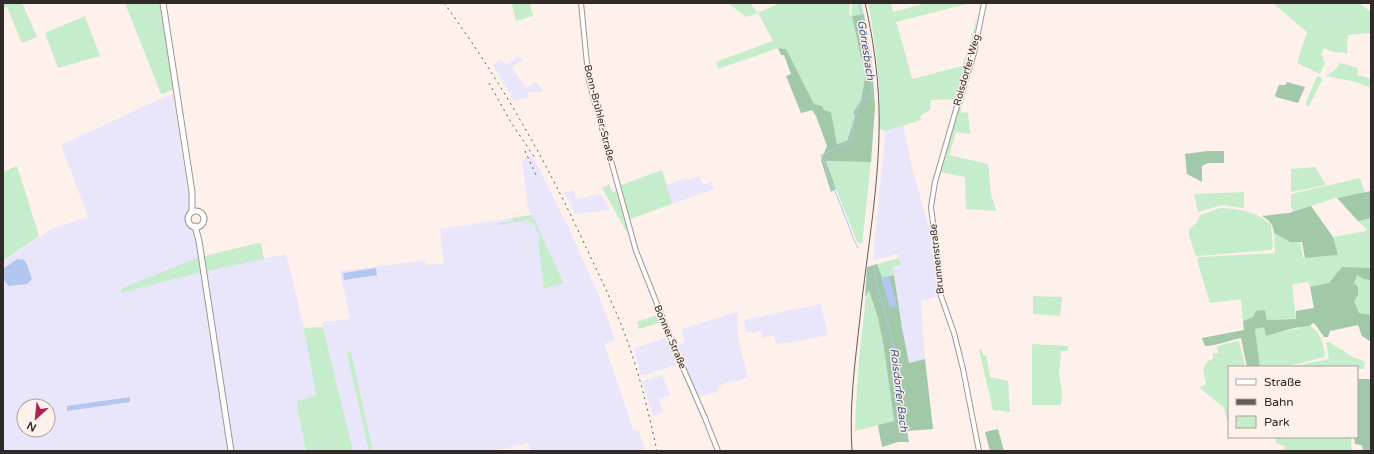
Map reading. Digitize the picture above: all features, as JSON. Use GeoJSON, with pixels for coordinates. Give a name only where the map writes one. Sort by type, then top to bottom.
{"type":"FeatureCollection","features":[{"type":"Feature","properties":{"kind":"main road"},"geometry":{"type":"LineString","coordinates":[[163,3],[195,211]]}},
{"type":"Feature","properties":{"kind":"main road"},"geometry":{"type":"LineString","coordinates":[[195,211],[202,214],[204,218],[202,223],[197,226],[191,225],[188,220],[189,215],[195,211]]}},
{"type":"Feature","properties":{"kind":"main road"},"geometry":{"type":"LineString","coordinates":[[197,226],[212,329],[216,346],[230,451]]}},
{"type":"Feature","properties":{"kind":"street","name":"Bonn-Brühler-Straße"},"geometry":{"type":"LineString","coordinates":[[581,3],[586,64],[628,221]]}},
{"type":"Feature","properties":{"kind":"street","name":"Roisdorfer Weg"},"geometry":{"type":"LineString","coordinates":[[955,113],[975,50],[984,3]]}},
{"type":"Feature","properties":{"kind":"street","name":"Brunnenstraße"},"geometry":{"type":"LineString","coordinates":[[955,113],[935,182],[932,217],[939,269],[940,296],[954,333],[963,369],[979,451]]}},
{"type":"Feature","properties":{"kind":"street","name":"Bonner Straße"},"geometry":{"type":"LineString","coordinates":[[628,221],[636,252],[648,284],[718,451]]}},
{"type":"Feature","properties":{"kind":"shaded area"},"geometry":{"type":"Polygon","coordinates":[[[518,56],[522,60],[512,68],[526,88],[536,82],[543,91],[527,93],[529,98],[514,101],[493,65],[501,59],[506,65],[518,56]]]}},
{"type":"Feature","properties":{"kind":"shaded area"},"geometry":{"type":"Polygon","coordinates":[[[173,94],[190,204],[190,208],[185,217],[186,224],[191,227],[194,232],[201,272],[286,254],[304,328],[316,396],[296,401],[306,451],[3,451],[3,262],[51,229],[88,217],[61,145],[173,94]]]}},
{"type":"Feature","properties":{"kind":"shaded area"},"geometry":{"type":"Polygon","coordinates":[[[903,125],[912,168],[935,249],[939,296],[921,301],[925,359],[909,363],[893,267],[901,265],[898,254],[874,260],[874,245],[885,131],[903,125]]]}},
{"type":"Feature","properties":{"kind":"shaded area"},"geometry":{"type":"Polygon","coordinates":[[[531,155],[569,229],[609,322],[615,340],[604,344],[633,431],[637,430],[641,436],[645,451],[531,451],[528,443],[494,451],[353,451],[322,322],[350,319],[340,271],[424,261],[427,265],[444,263],[440,229],[531,215],[528,207],[522,161],[531,155]]]}},
{"type":"Feature","properties":{"kind":"shaded area"},"geometry":{"type":"Polygon","coordinates":[[[699,176],[703,185],[711,182],[714,189],[672,204],[665,185],[699,176]]]}},
{"type":"Feature","properties":{"kind":"shaded area"},"geometry":{"type":"Polygon","coordinates":[[[574,190],[576,199],[601,194],[610,210],[575,214],[564,192],[574,190]]]}},
{"type":"Feature","properties":{"kind":"shaded area"},"geometry":{"type":"Polygon","coordinates":[[[821,304],[828,335],[776,344],[774,335],[763,338],[761,331],[752,333],[752,331],[746,332],[744,320],[821,304]]]}},
{"type":"Feature","properties":{"kind":"shaded area"},"geometry":{"type":"Polygon","coordinates":[[[737,312],[738,336],[748,378],[722,384],[717,388],[717,392],[698,397],[677,345],[685,342],[681,329],[737,312]]]}},
{"type":"Feature","properties":{"kind":"shaded area"},"geometry":{"type":"Polygon","coordinates":[[[666,338],[675,358],[676,365],[641,376],[634,348],[666,338]]]}},
{"type":"Feature","properties":{"kind":"shaded area"},"geometry":{"type":"Polygon","coordinates":[[[662,375],[670,395],[659,399],[663,413],[653,416],[642,381],[662,375]]]}},
{"type":"Feature","properties":{"kind":"green space"},"geometry":{"type":"Polygon","coordinates":[[[3,3],[22,3],[37,37],[22,43],[7,7],[3,8],[3,3]]]}},
{"type":"Feature","properties":{"kind":"green space"},"geometry":{"type":"Polygon","coordinates":[[[125,3],[160,3],[173,90],[161,94],[125,3]]]}},
{"type":"Feature","properties":{"kind":"green space"},"geometry":{"type":"Polygon","coordinates":[[[530,3],[533,16],[516,21],[512,4],[530,3]]]}},
{"type":"Feature","properties":{"kind":"green space"},"geometry":{"type":"Polygon","coordinates":[[[728,3],[750,3],[758,13],[746,17],[728,3]]]}},
{"type":"Feature","properties":{"kind":"green space"},"geometry":{"type":"Polygon","coordinates":[[[780,3],[850,3],[849,14],[851,16],[852,3],[862,3],[864,14],[852,16],[861,58],[867,67],[861,100],[853,113],[855,116],[847,141],[837,144],[831,112],[824,110],[822,106],[814,104],[786,49],[778,48],[718,69],[716,62],[773,41],[758,13],[780,3]]]}},
{"type":"Feature","properties":{"kind":"green space"},"geometry":{"type":"Polygon","coordinates":[[[868,3],[891,3],[893,12],[927,3],[970,3],[896,22],[912,79],[962,66],[977,17],[974,37],[961,78],[961,86],[957,99],[931,100],[930,110],[920,116],[921,120],[885,131],[880,129],[880,97],[868,3]]]}},
{"type":"Feature","properties":{"kind":"green space"},"geometry":{"type":"Polygon","coordinates":[[[1273,3],[1359,3],[1371,12],[1371,33],[1348,35],[1347,53],[1334,52],[1324,48],[1321,55],[1324,57],[1323,61],[1325,62],[1320,74],[1297,63],[1307,32],[1273,3]]]}},
{"type":"Feature","properties":{"kind":"green space"},"geometry":{"type":"Polygon","coordinates":[[[864,14],[872,65],[875,107],[871,162],[826,161],[836,189],[831,192],[821,160],[827,146],[816,116],[812,110],[801,113],[786,76],[791,74],[784,55],[781,55],[778,48],[786,49],[814,104],[822,106],[824,110],[831,112],[837,144],[847,141],[855,117],[853,113],[861,100],[867,67],[861,58],[852,16],[864,14]]]}},
{"type":"Feature","properties":{"kind":"green space"},"geometry":{"type":"Polygon","coordinates":[[[85,16],[100,56],[58,68],[45,33],[85,16]]]}},
{"type":"Feature","properties":{"kind":"green space"},"geometry":{"type":"Polygon","coordinates":[[[1340,63],[1358,68],[1357,75],[1371,79],[1371,88],[1356,82],[1326,76],[1336,69],[1340,63]]]}},
{"type":"Feature","properties":{"kind":"green space"},"geometry":{"type":"Polygon","coordinates":[[[1317,76],[1321,77],[1322,80],[1309,106],[1305,105],[1317,76]]]}},
{"type":"Feature","properties":{"kind":"green space"},"geometry":{"type":"Polygon","coordinates":[[[968,80],[961,113],[968,112],[970,134],[956,132],[949,155],[988,164],[991,194],[996,211],[966,209],[965,177],[940,172],[963,92],[968,80]]]}},
{"type":"Feature","properties":{"kind":"green space"},"geometry":{"type":"Polygon","coordinates":[[[1287,82],[1305,87],[1298,103],[1276,97],[1275,95],[1279,85],[1285,85],[1287,82]]]}},
{"type":"Feature","properties":{"kind":"green space"},"geometry":{"type":"Polygon","coordinates":[[[1207,151],[1224,151],[1224,163],[1208,163],[1202,166],[1202,182],[1187,174],[1185,154],[1207,151]]]}},
{"type":"Feature","properties":{"kind":"green space"},"geometry":{"type":"Polygon","coordinates":[[[826,161],[871,162],[862,244],[857,242],[826,161]]]}},
{"type":"Feature","properties":{"kind":"green space"},"geometry":{"type":"Polygon","coordinates":[[[17,166],[39,236],[3,261],[3,172],[17,166]]]}},
{"type":"Feature","properties":{"kind":"green space"},"geometry":{"type":"Polygon","coordinates":[[[1315,167],[1326,185],[1291,192],[1291,169],[1315,167]]]}},
{"type":"Feature","properties":{"kind":"green space"},"geometry":{"type":"Polygon","coordinates":[[[662,170],[672,204],[630,219],[621,185],[662,170]]]}},
{"type":"Feature","properties":{"kind":"green space"},"geometry":{"type":"Polygon","coordinates":[[[1360,178],[1365,193],[1335,198],[1293,212],[1291,205],[1291,194],[1360,178]]]}},
{"type":"Feature","properties":{"kind":"green space"},"geometry":{"type":"Polygon","coordinates":[[[609,184],[612,192],[616,191],[627,230],[626,231],[602,188],[609,184]]]}},
{"type":"Feature","properties":{"kind":"green space"},"geometry":{"type":"Polygon","coordinates":[[[1371,191],[1371,218],[1358,221],[1337,198],[1371,191]]]}},
{"type":"Feature","properties":{"kind":"green space"},"geometry":{"type":"Polygon","coordinates":[[[1244,192],[1244,207],[1242,208],[1222,205],[1198,212],[1194,194],[1244,192]]]}},
{"type":"Feature","properties":{"kind":"green space"},"geometry":{"type":"Polygon","coordinates":[[[1311,206],[1333,237],[1338,255],[1305,258],[1302,242],[1290,242],[1274,233],[1271,223],[1262,216],[1289,213],[1311,206]]]}},
{"type":"Feature","properties":{"kind":"green space"},"geometry":{"type":"Polygon","coordinates":[[[1221,208],[1236,209],[1248,212],[1259,216],[1271,225],[1273,247],[1271,250],[1197,256],[1189,235],[1189,230],[1197,222],[1200,215],[1221,208]]]}},
{"type":"Feature","properties":{"kind":"green space"},"geometry":{"type":"Polygon","coordinates":[[[531,215],[564,284],[544,288],[538,241],[540,240],[534,223],[529,223],[529,220],[496,224],[513,221],[513,218],[531,215]]]}},
{"type":"Feature","properties":{"kind":"green space"},"geometry":{"type":"Polygon","coordinates":[[[1371,218],[1371,320],[1347,316],[1310,287],[1308,282],[1292,284],[1296,319],[1267,320],[1265,310],[1243,321],[1241,299],[1210,303],[1197,260],[1199,257],[1275,253],[1274,233],[1290,242],[1300,242],[1304,258],[1338,255],[1333,237],[1368,230],[1358,221],[1371,218]]]}},
{"type":"Feature","properties":{"kind":"green space"},"geometry":{"type":"Polygon","coordinates":[[[258,243],[261,244],[264,259],[207,271],[205,256],[258,243]]]}},
{"type":"Feature","properties":{"kind":"green space"},"geometry":{"type":"Polygon","coordinates":[[[199,257],[201,272],[121,293],[121,289],[199,257]]]}},
{"type":"Feature","properties":{"kind":"green space"},"geometry":{"type":"Polygon","coordinates":[[[899,258],[901,265],[893,267],[894,275],[881,278],[877,264],[899,258]]]}},
{"type":"Feature","properties":{"kind":"green space"},"geometry":{"type":"Polygon","coordinates":[[[877,264],[882,278],[894,275],[909,363],[925,359],[933,429],[907,431],[909,442],[898,442],[882,447],[878,425],[894,421],[884,348],[878,318],[869,290],[865,297],[867,267],[877,264]]]}},
{"type":"Feature","properties":{"kind":"green space"},"geometry":{"type":"Polygon","coordinates":[[[1342,267],[1369,268],[1371,271],[1371,280],[1364,279],[1357,275],[1354,283],[1358,287],[1358,295],[1354,301],[1359,313],[1371,315],[1371,342],[1362,336],[1358,325],[1330,331],[1328,337],[1324,337],[1313,323],[1310,326],[1294,328],[1266,336],[1264,327],[1255,329],[1260,366],[1247,366],[1241,338],[1205,346],[1202,338],[1244,330],[1243,321],[1253,317],[1256,311],[1265,310],[1267,320],[1296,319],[1296,311],[1314,308],[1310,287],[1329,283],[1342,267]]]}},
{"type":"Feature","properties":{"kind":"green space"},"geometry":{"type":"Polygon","coordinates":[[[869,289],[878,318],[884,348],[894,421],[855,431],[857,387],[865,299],[869,289]]]}},
{"type":"Feature","properties":{"kind":"green space"},"geometry":{"type":"Polygon","coordinates":[[[1033,296],[1062,297],[1060,316],[1033,314],[1033,296]]]}},
{"type":"Feature","properties":{"kind":"green space"},"geometry":{"type":"Polygon","coordinates":[[[658,315],[660,320],[659,323],[639,329],[637,322],[658,315]]]}},
{"type":"Feature","properties":{"kind":"green space"},"geometry":{"type":"Polygon","coordinates":[[[1264,326],[1266,335],[1310,326],[1319,335],[1325,355],[1324,357],[1289,366],[1260,366],[1255,329],[1264,326]]]}},
{"type":"Feature","properties":{"kind":"green space"},"geometry":{"type":"Polygon","coordinates":[[[323,327],[353,451],[306,451],[296,401],[316,396],[304,328],[323,327]]]}},
{"type":"Feature","properties":{"kind":"green space"},"geometry":{"type":"Polygon","coordinates":[[[1239,341],[1245,366],[1228,366],[1228,426],[1224,408],[1199,387],[1206,385],[1203,368],[1208,361],[1213,359],[1213,353],[1218,353],[1217,346],[1239,341]]]}},
{"type":"Feature","properties":{"kind":"green space"},"geometry":{"type":"Polygon","coordinates":[[[1329,342],[1351,356],[1365,362],[1364,369],[1358,369],[1358,366],[1296,366],[1329,359],[1326,343],[1329,342]]]}},
{"type":"Feature","properties":{"kind":"green space"},"geometry":{"type":"Polygon","coordinates":[[[1032,344],[1068,346],[1068,351],[1061,351],[1059,374],[1062,392],[1061,405],[1032,405],[1032,344]]]}},
{"type":"Feature","properties":{"kind":"green space"},"geometry":{"type":"Polygon","coordinates":[[[981,349],[984,355],[987,356],[990,377],[1008,381],[1010,412],[993,410],[979,350],[981,349]]]}},
{"type":"Feature","properties":{"kind":"green space"},"geometry":{"type":"Polygon","coordinates":[[[348,352],[351,352],[373,451],[369,451],[347,354],[348,352]]]}},
{"type":"Feature","properties":{"kind":"green space"},"geometry":{"type":"Polygon","coordinates":[[[1358,379],[1371,379],[1371,451],[1363,451],[1362,445],[1355,444],[1354,438],[1358,438],[1358,379]]]}},
{"type":"Feature","properties":{"kind":"green space"},"geometry":{"type":"Polygon","coordinates":[[[998,429],[1004,451],[990,451],[985,432],[998,429]]]}},
{"type":"Feature","properties":{"kind":"green space"},"geometry":{"type":"Polygon","coordinates":[[[1278,438],[1351,438],[1352,451],[1284,451],[1285,446],[1277,444],[1275,440],[1278,438]]]}},
{"type":"Feature","properties":{"kind":"water"},"geometry":{"type":"Polygon","coordinates":[[[17,259],[24,260],[27,264],[32,279],[27,284],[9,286],[4,278],[3,269],[17,259]]]}},
{"type":"Feature","properties":{"kind":"water"},"geometry":{"type":"Polygon","coordinates":[[[376,268],[377,275],[344,280],[343,273],[376,268]]]}},
{"type":"Feature","properties":{"kind":"water"},"geometry":{"type":"Polygon","coordinates":[[[889,276],[897,306],[890,308],[881,278],[889,276]]]}},
{"type":"Feature","properties":{"kind":"water"},"geometry":{"type":"Polygon","coordinates":[[[130,397],[130,402],[67,411],[67,406],[130,397]]]}},
{"type":"Feature","properties":{"kind":"waterway","name":"Görresbach"},"geometry":{"type":"LineString","coordinates":[[858,248],[821,155],[846,144],[852,138],[853,123],[861,101],[872,93],[865,36],[859,3]]}},
{"type":"Feature","properties":{"kind":"waterway","name":"Roisdorfer Bach"},"geometry":{"type":"LineString","coordinates":[[873,270],[896,353],[904,413],[906,434],[905,440]]}},
{"type":"Feature","properties":{"kind":"tram line"},"geometry":{"type":"LineString","coordinates":[[852,451],[851,418],[853,384],[876,187],[879,134],[876,68],[873,42],[865,3]]}},
{"type":"Feature","properties":{"kind":"railway"},"geometry":{"type":"LineString","coordinates":[[444,3],[484,60],[520,120],[537,150],[584,243],[612,303],[627,340],[644,395],[657,451]]}},
{"type":"Feature","properties":{"kind":"railway"},"geometry":{"type":"LineString","coordinates":[[489,83],[512,124],[535,158]]}},
{"type":"Feature","properties":{"kind":"railway"},"geometry":{"type":"LineString","coordinates":[[525,151],[536,175]]}}]}
